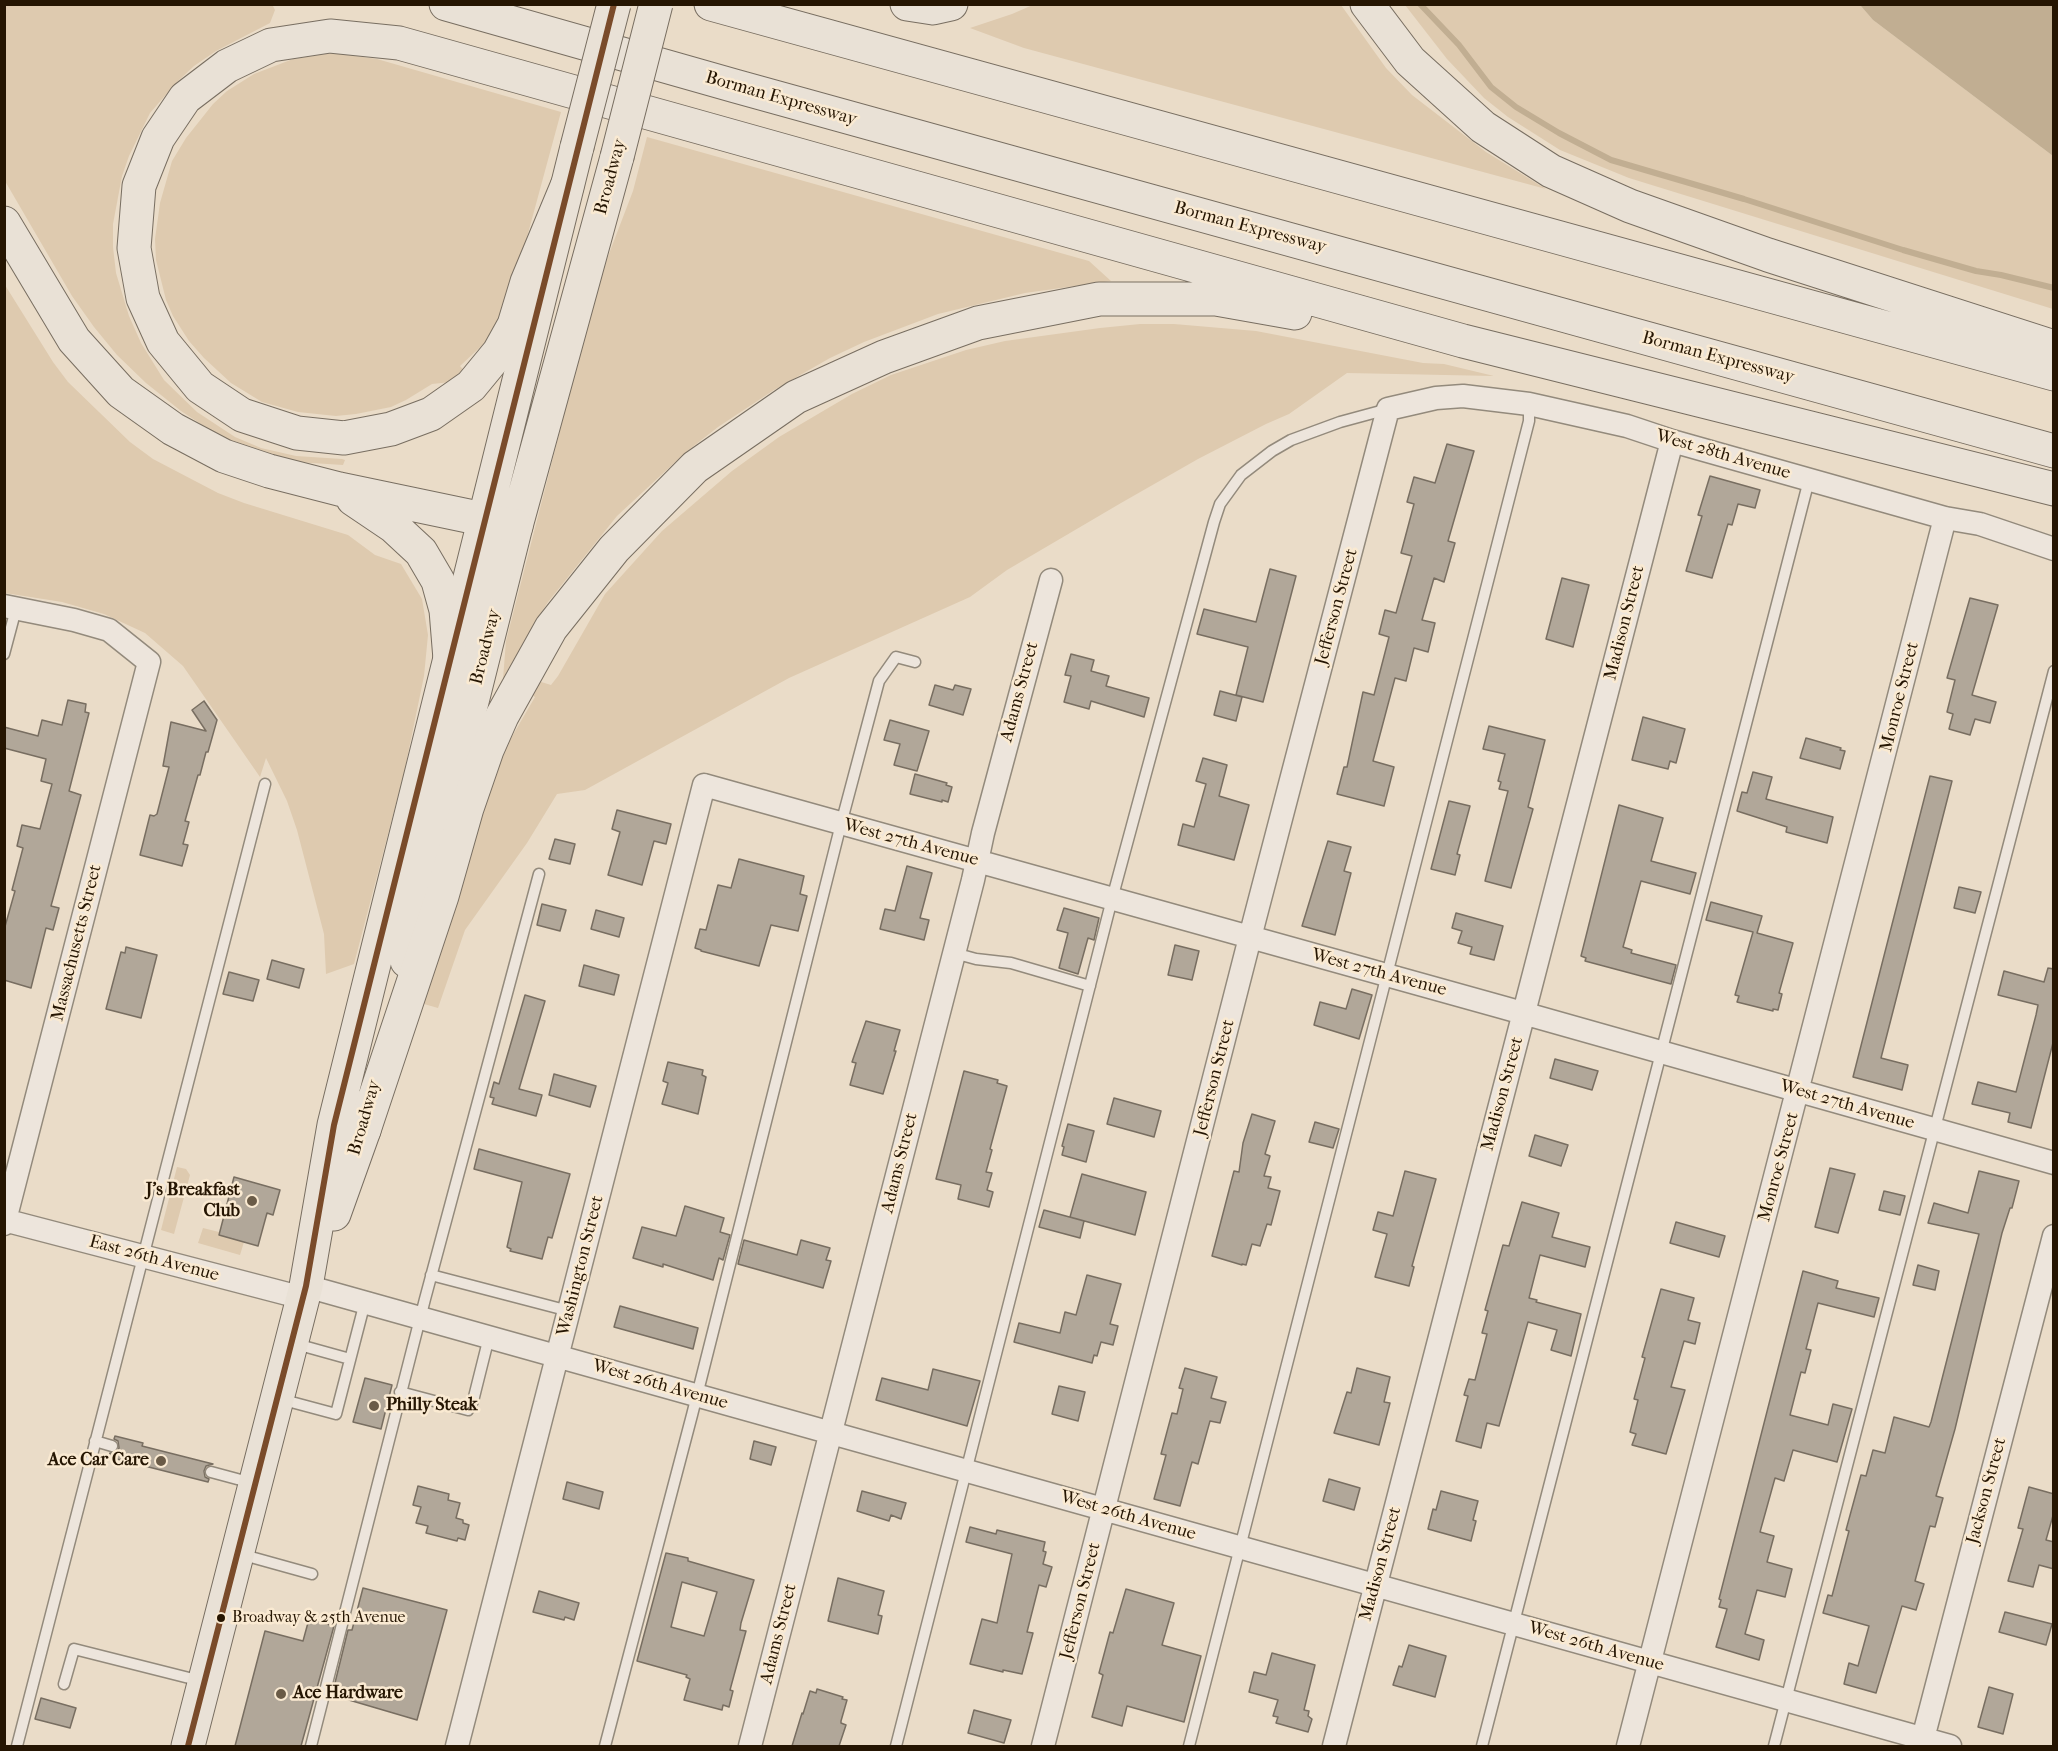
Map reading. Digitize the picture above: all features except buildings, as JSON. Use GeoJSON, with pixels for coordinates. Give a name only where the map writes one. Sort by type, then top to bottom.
{"type":"FeatureCollection","features":[{"type":"Feature","properties":{"kind":"main road","name":"Borman Expressway"},"geometry":{"type":"LineString","coordinates":[[446,4],[758,93],[2054,451]]}},
{"type":"Feature","properties":{"kind":"main road","name":"Broadway"},"geometry":{"type":"LineString","coordinates":[[304,1292],[364,1130],[501,523],[567,186],[614,4]]}},
{"type":"Feature","properties":{"kind":"main road","name":"Broadway"},"geometry":{"type":"LineString","coordinates":[[188,1746],[304,1292],[334,1125],[450,659],[501,523],[617,157],[656,4]]}},
{"type":"Feature","properties":{"kind":"main road"},"geometry":{"type":"LineString","coordinates":[[711,4],[2054,374]]}},
{"type":"Feature","properties":{"kind":"main road"},"geometry":{"type":"LineString","coordinates":[[907,4],[933,8],[951,4]]}},
{"type":"Feature","properties":{"kind":"main road"},"geometry":{"type":"LineString","coordinates":[[1367,4],[1410,61],[1483,127],[1551,171],[1630,206],[1715,236],[2054,347]]}},
{"type":"Feature","properties":{"kind":"main road"},"geometry":{"type":"LineString","coordinates":[[567,186],[527,282],[514,325],[499,352],[471,386],[463,392],[431,414],[391,429],[344,438],[332,437],[297,433],[242,415],[200,387],[163,342],[143,298],[134,248],[139,186],[158,138],[185,98],[228,66],[271,45],[330,36],[399,43],[1463,341],[2054,489]]}},
{"type":"Feature","properties":{"kind":"main road"},"geometry":{"type":"LineString","coordinates":[[4,223],[74,340],[121,392],[173,429],[224,456],[268,471],[339,489],[501,523]]}},
{"type":"Feature","properties":{"kind":"main road"},"geometry":{"type":"LineString","coordinates":[[364,1130],[442,896],[467,808],[487,750],[502,716],[551,628],[614,549],[695,467],[796,397],[884,357],[978,323],[1099,298],[1216,299],[1463,341]]}},
{"type":"Feature","properties":{"kind":"main road"},"geometry":{"type":"LineString","coordinates":[[339,489],[393,526],[421,552],[438,581],[446,610],[450,659]]}},
{"type":"Feature","properties":{"kind":"street","name":"West 28th Avenue"},"geometry":{"type":"LineString","coordinates":[[1388,409],[1436,398],[1463,396],[1529,404],[1627,426],[1672,441],[1945,518],[1980,524],[2054,549]]}},
{"type":"Feature","properties":{"kind":"street","name":"Jefferson Street"},"geometry":{"type":"LineString","coordinates":[[1044,1746],[1250,938],[1388,409]]}},
{"type":"Feature","properties":{"kind":"street","name":"Madison Street"},"geometry":{"type":"LineString","coordinates":[[1334,1746],[1672,441]]}},
{"type":"Feature","properties":{"kind":"street","name":"Monroe Street"},"geometry":{"type":"LineString","coordinates":[[1629,1746],[1945,518]]}},
{"type":"Feature","properties":{"kind":"street","name":"Adams Street"},"geometry":{"type":"LineString","coordinates":[[750,1746],[983,833],[1052,580]]}},
{"type":"Feature","properties":{"kind":"street","name":"Massachusetts Street"},"geometry":{"type":"LineString","coordinates":[[5,1222],[149,662],[110,630],[10,607]]}},
{"type":"Feature","properties":{"kind":"street","name":"West 27th Avenue"},"geometry":{"type":"LineString","coordinates":[[704,785],[2054,1163]]}},
{"type":"Feature","properties":{"kind":"street","name":"Washington Street"},"geometry":{"type":"LineString","coordinates":[[457,1746],[704,785]]}},
{"type":"Feature","properties":{"kind":"street","name":"East 26th Avenue"},"geometry":{"type":"LineString","coordinates":[[5,1222],[304,1292]]}},
{"type":"Feature","properties":{"kind":"street","name":"Jackson Street"},"geometry":{"type":"LineString","coordinates":[[1922,1743],[2054,1236]]}},
{"type":"Feature","properties":{"kind":"street","name":"West 26th Avenue"},"geometry":{"type":"LineString","coordinates":[[304,1292],[365,1302],[420,1317],[1786,1700],[1922,1743],[1950,1746]]}},
{"type":"Feature","properties":{"kind":"lane"},"geometry":{"type":"LineString","coordinates":[[1189,1746],[1529,421],[1529,404]]}},
{"type":"Feature","properties":{"kind":"lane"},"geometry":{"type":"LineString","coordinates":[[896,1746],[1112,899],[1220,504],[1241,475],[1272,451],[1291,440],[1340,422],[1388,409]]}},
{"type":"Feature","properties":{"kind":"lane"},"geometry":{"type":"LineString","coordinates":[[1482,1746],[1809,480]]}},
{"type":"Feature","properties":{"kind":"lane"},"geometry":{"type":"LineString","coordinates":[[4,654],[10,607]]}},
{"type":"Feature","properties":{"kind":"lane"},"geometry":{"type":"LineString","coordinates":[[604,1746],[697,1395],[879,681],[896,657],[915,662]]}},
{"type":"Feature","properties":{"kind":"lane"},"geometry":{"type":"LineString","coordinates":[[1774,1746],[2054,671]]}},
{"type":"Feature","properties":{"kind":"lane"},"geometry":{"type":"LineString","coordinates":[[17,1746],[265,784]]}},
{"type":"Feature","properties":{"kind":"lane"},"geometry":{"type":"LineString","coordinates":[[311,1746],[400,1392],[539,874]]}},
{"type":"Feature","properties":{"kind":"lane"},"geometry":{"type":"LineString","coordinates":[[954,953],[982,960],[1011,963],[1090,986]]}},
{"type":"Feature","properties":{"kind":"lane"},"geometry":{"type":"LineString","coordinates":[[431,1275],[569,1311]]}},
{"type":"Feature","properties":{"kind":"lane"},"geometry":{"type":"LineString","coordinates":[[277,1398],[336,1414],[365,1302]]}},
{"type":"Feature","properties":{"kind":"lane"},"geometry":{"type":"LineString","coordinates":[[400,1392],[468,1410],[473,1401],[489,1337]]}},
{"type":"Feature","properties":{"kind":"lane"},"geometry":{"type":"LineString","coordinates":[[291,1343],[350,1359]]}},
{"type":"Feature","properties":{"kind":"lane"},"geometry":{"type":"LineString","coordinates":[[96,1441],[112,1446]]}},
{"type":"Feature","properties":{"kind":"lane"},"geometry":{"type":"LineString","coordinates":[[211,1472],[255,1484]]}},
{"type":"Feature","properties":{"kind":"lane"},"geometry":{"type":"LineString","coordinates":[[237,1554],[312,1574]]}},
{"type":"Feature","properties":{"kind":"lane"},"geometry":{"type":"LineString","coordinates":[[64,1684],[74,1649],[204,1682]]}},
{"type":"Feature","properties":{"kind":"shaded area"},"geometry":{"type":"Polygon","coordinates":[[[272,4],[275,10],[270,23],[216,51],[194,66],[150,113],[122,176],[113,224],[116,273],[129,316],[141,343],[164,380],[197,412],[235,437],[261,448],[296,456],[342,459],[345,460],[343,465],[296,462],[240,445],[213,432],[181,411],[146,383],[117,355],[72,296],[5,181],[4,5],[272,4]]]}},
{"type":"Feature","properties":{"kind":"shaded area"},"geometry":{"type":"Polygon","coordinates":[[[1035,4],[1341,5],[1386,68],[1412,95],[1486,152],[1546,189],[1024,48],[970,28],[1035,4]]]}},
{"type":"Feature","properties":{"kind":"shaded area"},"geometry":{"type":"Polygon","coordinates":[[[1405,5],[1860,5],[1873,20],[2053,156],[2053,309],[1629,178],[1560,150],[1508,117],[1484,98],[1447,59],[1405,5]]]}},
{"type":"Feature","properties":{"kind":"shaded area"},"geometry":{"type":"Polygon","coordinates":[[[1860,5],[2053,5],[2053,156],[1873,20],[1860,5]]]}},
{"type":"Feature","properties":{"kind":"shaded area"},"geometry":{"type":"Polygon","coordinates":[[[333,53],[377,59],[561,112],[511,296],[489,339],[460,366],[467,374],[451,382],[432,384],[391,407],[336,416],[298,412],[262,402],[231,383],[204,358],[189,341],[166,300],[156,260],[155,239],[160,203],[172,161],[186,138],[213,104],[227,91],[254,74],[293,59],[333,53]]]}},
{"type":"Feature","properties":{"kind":"shaded area"},"geometry":{"type":"Polygon","coordinates":[[[647,137],[1089,261],[1111,281],[1025,293],[938,314],[864,342],[830,358],[774,390],[718,427],[686,452],[617,516],[548,602],[535,622],[509,683],[503,679],[506,641],[594,298],[633,191],[647,137]]]}},
{"type":"Feature","properties":{"kind":"shaded area"},"geometry":{"type":"Polygon","coordinates":[[[5,285],[68,382],[130,442],[153,459],[218,493],[348,535],[375,555],[401,564],[422,599],[428,635],[424,676],[404,773],[354,964],[326,974],[324,934],[297,830],[287,801],[266,758],[260,777],[183,666],[145,633],[104,614],[62,602],[5,593],[5,285]]]}},
{"type":"Feature","properties":{"kind":"shaded area"},"geometry":{"type":"Polygon","coordinates":[[[1140,324],[1174,324],[1256,331],[1423,363],[1444,364],[1494,376],[1347,373],[1289,414],[1198,459],[1121,503],[1007,570],[970,597],[789,678],[585,790],[557,794],[527,843],[465,930],[438,1008],[424,1004],[482,804],[507,745],[535,697],[527,692],[538,681],[551,685],[605,594],[662,531],[732,471],[779,437],[852,394],[891,375],[966,350],[1005,341],[1140,324]]]}},
{"type":"Feature","properties":{"kind":"shaded area"},"geometry":{"type":"Polygon","coordinates":[[[177,1167],[186,1169],[190,1175],[174,1234],[161,1230],[177,1167]]]}},
{"type":"Feature","properties":{"kind":"shaded area"},"geometry":{"type":"Polygon","coordinates":[[[203,1228],[244,1242],[240,1255],[198,1243],[203,1228]]]}},
{"type":"Feature","properties":{"kind":"waterway"},"geometry":{"type":"LineString","coordinates":[[1420,4],[1459,45],[1491,87],[1516,107],[1611,160],[1744,199],[1903,250],[1976,271],[2054,288]]}},
{"type":"Feature","properties":{"kind":"transit line"},"geometry":{"type":"LineString","coordinates":[[188,1746],[306,1286],[334,1125],[614,4]]}},
{"type":"Feature","properties":{"kind":"place","name":"J's Breakfast Club"},"geometry":{"type":"Point","coordinates":[252,1201]}},
{"type":"Feature","properties":{"kind":"place","name":"Philly Steak"},"geometry":{"type":"Point","coordinates":[374,1406]}},
{"type":"Feature","properties":{"kind":"place","name":"Ace Car Care"},"geometry":{"type":"Point","coordinates":[161,1461]}},
{"type":"Feature","properties":{"kind":"place","name":"Broadway & 25th Avenue"},"geometry":{"type":"Point","coordinates":[221,1618]}},
{"type":"Feature","properties":{"kind":"place","name":"Ace Hardware"},"geometry":{"type":"Point","coordinates":[281,1694]}}]}
